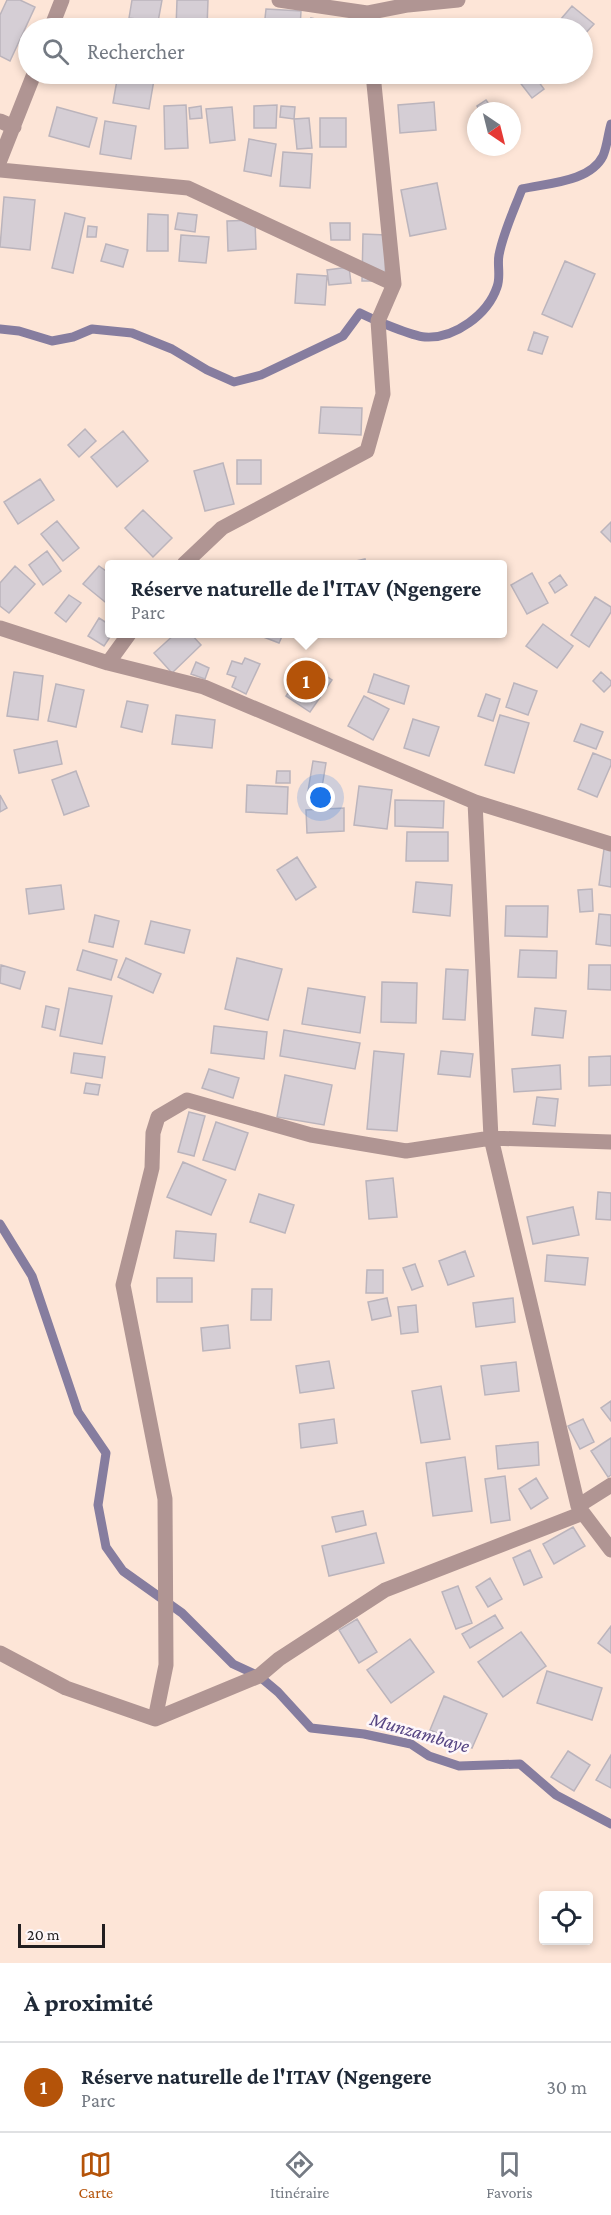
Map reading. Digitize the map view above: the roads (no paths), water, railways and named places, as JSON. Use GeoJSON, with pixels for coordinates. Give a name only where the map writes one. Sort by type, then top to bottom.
{"type":"FeatureCollection","features":[{"type":"Feature","properties":{"kind":"street"},"geometry":{"type":"LineString","coordinates":[[55,18],[62,0]]}},
{"type":"Feature","properties":{"kind":"street"},"geometry":{"type":"LineString","coordinates":[[279,0],[354,18]]}},
{"type":"Feature","properties":{"kind":"street"},"geometry":{"type":"LineString","coordinates":[[373,18],[408,2],[458,0]]}},
{"type":"Feature","properties":{"kind":"street"},"geometry":{"type":"LineString","coordinates":[[0,160],[30,84]]}},
{"type":"Feature","properties":{"kind":"street"},"geometry":{"type":"LineString","coordinates":[[188,560],[222,528],[367,450],[383,394],[378,321],[394,284],[374,84]]}},
{"type":"Feature","properties":{"kind":"street"},"geometry":{"type":"LineString","coordinates":[[0,121],[14,127]]}},
{"type":"Feature","properties":{"kind":"street"},"geometry":{"type":"LineString","coordinates":[[0,170],[188,189],[394,284]]}},
{"type":"Feature","properties":{"kind":"street"},"geometry":{"type":"LineString","coordinates":[[0,628],[108,663],[204,687],[475,802],[611,844]]}},
{"type":"Feature","properties":{"kind":"street"},"geometry":{"type":"LineString","coordinates":[[108,663],[126,638]]}},
{"type":"Feature","properties":{"kind":"street"},"geometry":{"type":"LineString","coordinates":[[475,802],[491,1138],[581,1509],[611,1550]]}},
{"type":"Feature","properties":{"kind":"street"},"geometry":{"type":"LineString","coordinates":[[155,1719],[166,1665],[165,1499],[123,1285],[152,1168],[153,1133],[158,1117],[187,1100],[311,1135],[406,1151],[491,1138],[611,1142]]}},
{"type":"Feature","properties":{"kind":"street"},"geometry":{"type":"LineString","coordinates":[[0,1653],[66,1688],[155,1719],[259,1676],[279,1659],[385,1590],[581,1509],[611,1485]]}},
{"type":"Feature","properties":{"kind":"waterway"},"geometry":{"type":"LineString","coordinates":[[0,329],[19,331],[52,341],[73,337],[92,329],[132,333],[172,349],[207,370],[234,382],[261,375],[343,336],[360,313],[419,336],[436,337],[448,334],[469,323],[493,297],[498,283],[501,247],[522,189],[567,180],[589,171],[603,156],[611,124]]}},
{"type":"Feature","properties":{"kind":"waterway","name":"Munzambaye"},"geometry":{"type":"LineString","coordinates":[[0,1224],[32,1276],[78,1412],[106,1453],[98,1505],[106,1547],[123,1571],[182,1613],[233,1664],[259,1676],[278,1692],[311,1728],[364,1734],[411,1744],[429,1756],[459,1766],[520,1764],[556,1795],[611,1824]]}},
{"type":"Feature","properties":{"kind":"place","name":"Réserve naturelle de l'ITAV (Ngengere"},"geometry":{"type":"Point","coordinates":[306,680]}}]}
